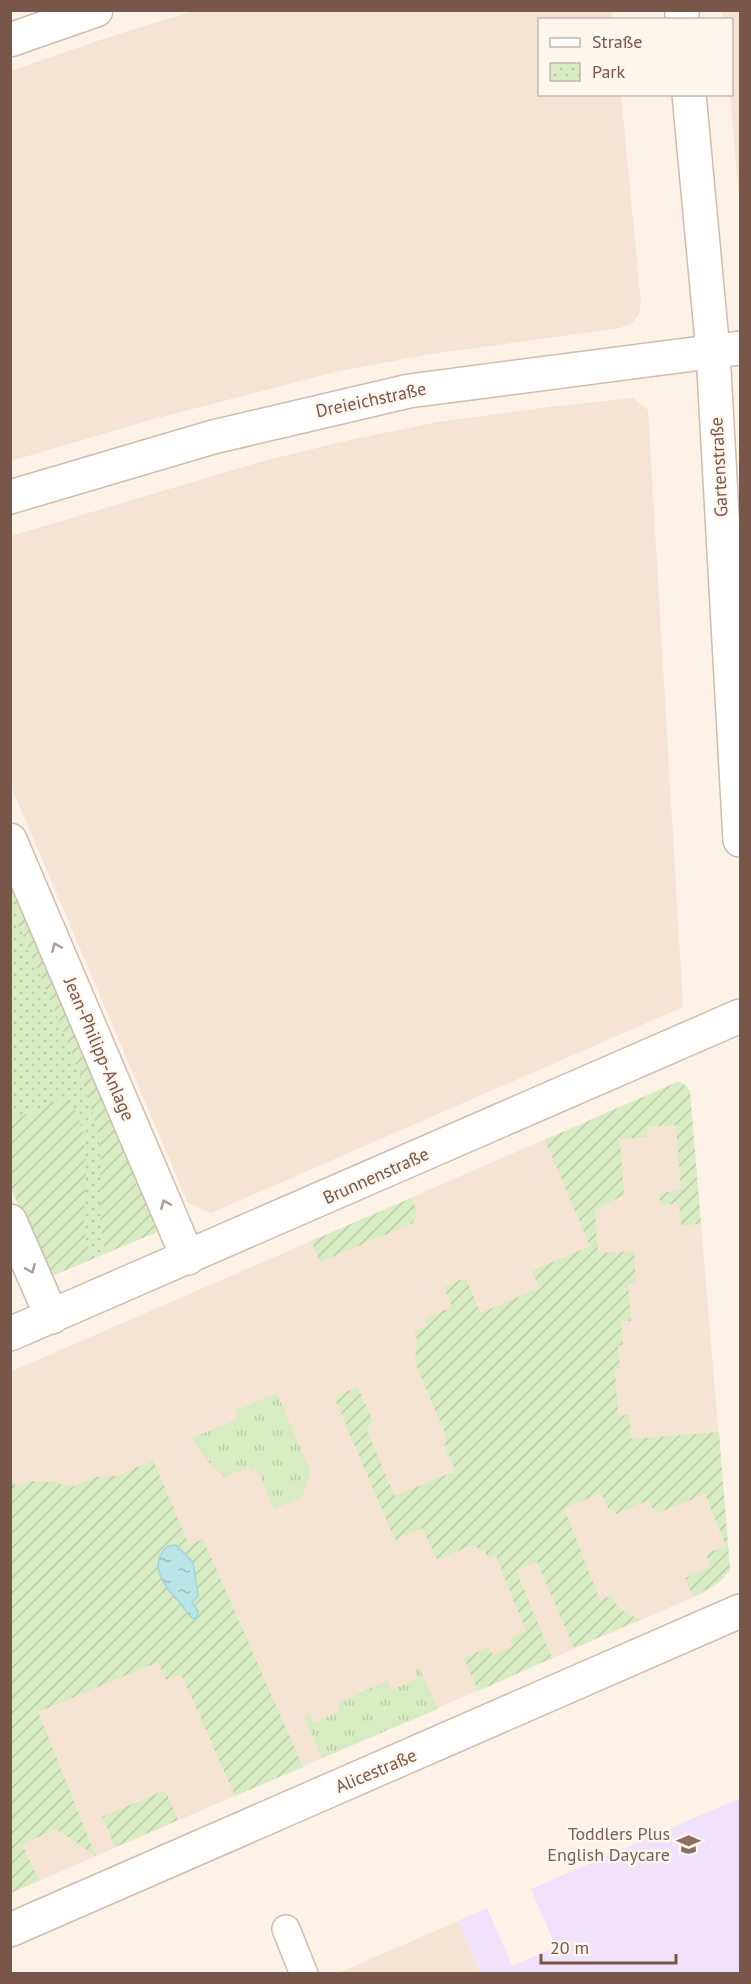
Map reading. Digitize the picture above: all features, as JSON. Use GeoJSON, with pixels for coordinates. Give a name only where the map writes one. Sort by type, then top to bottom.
{"type":"FeatureCollection","features":[{"type":"Feature","properties":{"kind":"street"},"geometry":{"type":"LineString","coordinates":[[10,40],[96,10]]}},
{"type":"Feature","properties":{"kind":"street","name":"Gartenstraße"},"geometry":{"type":"LineString","coordinates":[[689,96],[727,350],[741,840]]}},
{"type":"Feature","properties":{"kind":"street","name":"Dreieichstraße"},"geometry":{"type":"LineString","coordinates":[[10,496],[213,437],[409,391],[727,350]]}},
{"type":"Feature","properties":{"kind":"street","name":"Jean-Philipp-Anlage"},"geometry":{"type":"LineString","coordinates":[[10,840],[188,1258]]}},
{"type":"Feature","properties":{"kind":"street","name":"Brunnenstraße"},"geometry":{"type":"LineString","coordinates":[[10,1335],[741,1016]]}},
{"type":"Feature","properties":{"kind":"street"},"geometry":{"type":"LineString","coordinates":[[10,1221],[52,1317]]}},
{"type":"Feature","properties":{"kind":"street","name":"Alicestraße"},"geometry":{"type":"LineString","coordinates":[[10,1929],[741,1611]]}},
{"type":"Feature","properties":{"kind":"lane"},"geometry":{"type":"LineString","coordinates":[[286,1929],[304,1974]]}},
{"type":"Feature","properties":{"kind":"shaded area"},"geometry":{"type":"Polygon","coordinates":[[[193,11],[612,11],[613,18],[538,18],[538,96],[621,96],[641,303],[639,314],[632,323],[620,328],[431,354],[339,371],[150,420],[11,461],[11,71],[193,11]]]}},
{"type":"Feature","properties":{"kind":"shaded area"},"geometry":{"type":"Polygon","coordinates":[[[722,11],[740,11],[740,206],[730,96],[733,96],[733,18],[722,18],[722,11]]]}},
{"type":"Feature","properties":{"kind":"shaded area"},"geometry":{"type":"Polygon","coordinates":[[[633,398],[648,410],[683,1007],[211,1213],[188,1203],[11,786],[11,536],[264,461],[350,440],[438,422],[633,398]]]}},
{"type":"Feature","properties":{"kind":"shaded area"},"geometry":{"type":"Polygon","coordinates":[[[677,1082],[687,1086],[690,1092],[730,1570],[718,1583],[703,1593],[11,1893],[10,1372],[677,1082]]]}},
{"type":"Feature","properties":{"kind":"shaded area","name":"Toddlers Plus English Daycare"},"geometry":{"type":"Polygon","coordinates":[[[740,1798],[740,1973],[480,1973],[458,1921],[487,1908],[512,1966],[556,1947],[531,1889],[740,1798]]]}},
{"type":"Feature","properties":{"kind":"shaded area"},"geometry":{"type":"Polygon","coordinates":[[[458,1921],[480,1973],[336,1974],[458,1921]]]}},
{"type":"Feature","properties":{"kind":"green space"},"geometry":{"type":"Polygon","coordinates":[[[11,874],[162,1230],[49,1277],[11,1188],[11,874]]]}},
{"type":"Feature","properties":{"kind":"green space"},"geometry":{"type":"Polygon","coordinates":[[[28,916],[162,1230],[106,1253],[102,1239],[101,1165],[96,1126],[71,1050],[17,921],[28,916]]]}},
{"type":"Feature","properties":{"kind":"green space"},"geometry":{"type":"Polygon","coordinates":[[[677,1082],[685,1085],[690,1092],[701,1224],[681,1225],[679,1203],[660,1205],[660,1193],[681,1190],[676,1125],[647,1127],[648,1137],[620,1139],[624,1195],[595,1210],[598,1253],[634,1251],[636,1283],[628,1284],[631,1321],[621,1321],[623,1345],[618,1346],[620,1369],[615,1369],[618,1416],[629,1415],[631,1439],[719,1432],[730,1570],[718,1583],[693,1597],[685,1578],[711,1567],[706,1554],[726,1546],[705,1494],[655,1514],[649,1500],[616,1514],[614,1510],[610,1512],[601,1493],[564,1508],[600,1600],[611,1596],[623,1611],[641,1619],[574,1648],[537,1562],[516,1570],[552,1658],[478,1691],[464,1658],[489,1647],[493,1655],[513,1646],[510,1638],[526,1631],[496,1556],[488,1559],[484,1549],[479,1551],[475,1544],[437,1560],[423,1528],[395,1540],[334,1397],[358,1387],[372,1420],[367,1431],[395,1496],[455,1471],[445,1446],[446,1435],[415,1363],[417,1340],[414,1331],[427,1326],[424,1319],[452,1307],[444,1287],[465,1278],[481,1313],[539,1288],[532,1271],[590,1246],[545,1140],[677,1082]]]}},
{"type":"Feature","properties":{"kind":"green space"},"geometry":{"type":"Polygon","coordinates":[[[62,1099],[73,1107],[80,1121],[84,1138],[86,1177],[84,1231],[93,1259],[49,1277],[11,1188],[10,1117],[24,1115],[62,1099]]]}},
{"type":"Feature","properties":{"kind":"green space"},"geometry":{"type":"Polygon","coordinates":[[[412,1198],[417,1211],[413,1223],[320,1262],[311,1241],[412,1198]]]}},
{"type":"Feature","properties":{"kind":"green space"},"geometry":{"type":"Polygon","coordinates":[[[277,1393],[311,1473],[302,1497],[274,1509],[257,1469],[252,1471],[249,1467],[225,1477],[210,1464],[192,1438],[238,1419],[235,1411],[277,1393]]]}},
{"type":"Feature","properties":{"kind":"green space"},"geometry":{"type":"Polygon","coordinates":[[[153,1460],[189,1545],[203,1539],[303,1767],[235,1796],[181,1674],[166,1680],[158,1662],[38,1712],[96,1856],[56,1829],[22,1844],[39,1880],[11,1893],[10,1475],[16,1487],[30,1481],[54,1482],[72,1487],[97,1477],[117,1476],[153,1460]]]}},
{"type":"Feature","properties":{"kind":"green space"},"geometry":{"type":"Polygon","coordinates":[[[419,1667],[438,1709],[322,1758],[304,1716],[310,1714],[314,1723],[340,1711],[337,1703],[387,1681],[391,1690],[417,1679],[414,1670],[419,1667]]]}},
{"type":"Feature","properties":{"kind":"green space"},"geometry":{"type":"Polygon","coordinates":[[[165,1790],[178,1820],[115,1847],[102,1817],[165,1790]]]}},
{"type":"Feature","properties":{"kind":"water"},"geometry":{"type":"Polygon","coordinates":[[[176,1545],[193,1562],[198,1596],[192,1603],[198,1611],[194,1619],[164,1584],[158,1569],[162,1553],[168,1546],[176,1545]]]}},
{"type":"Feature","properties":{"kind":"place","name":"Toddlers Plus English Daycare"},"geometry":{"type":"Point","coordinates":[688,1844]}}]}
